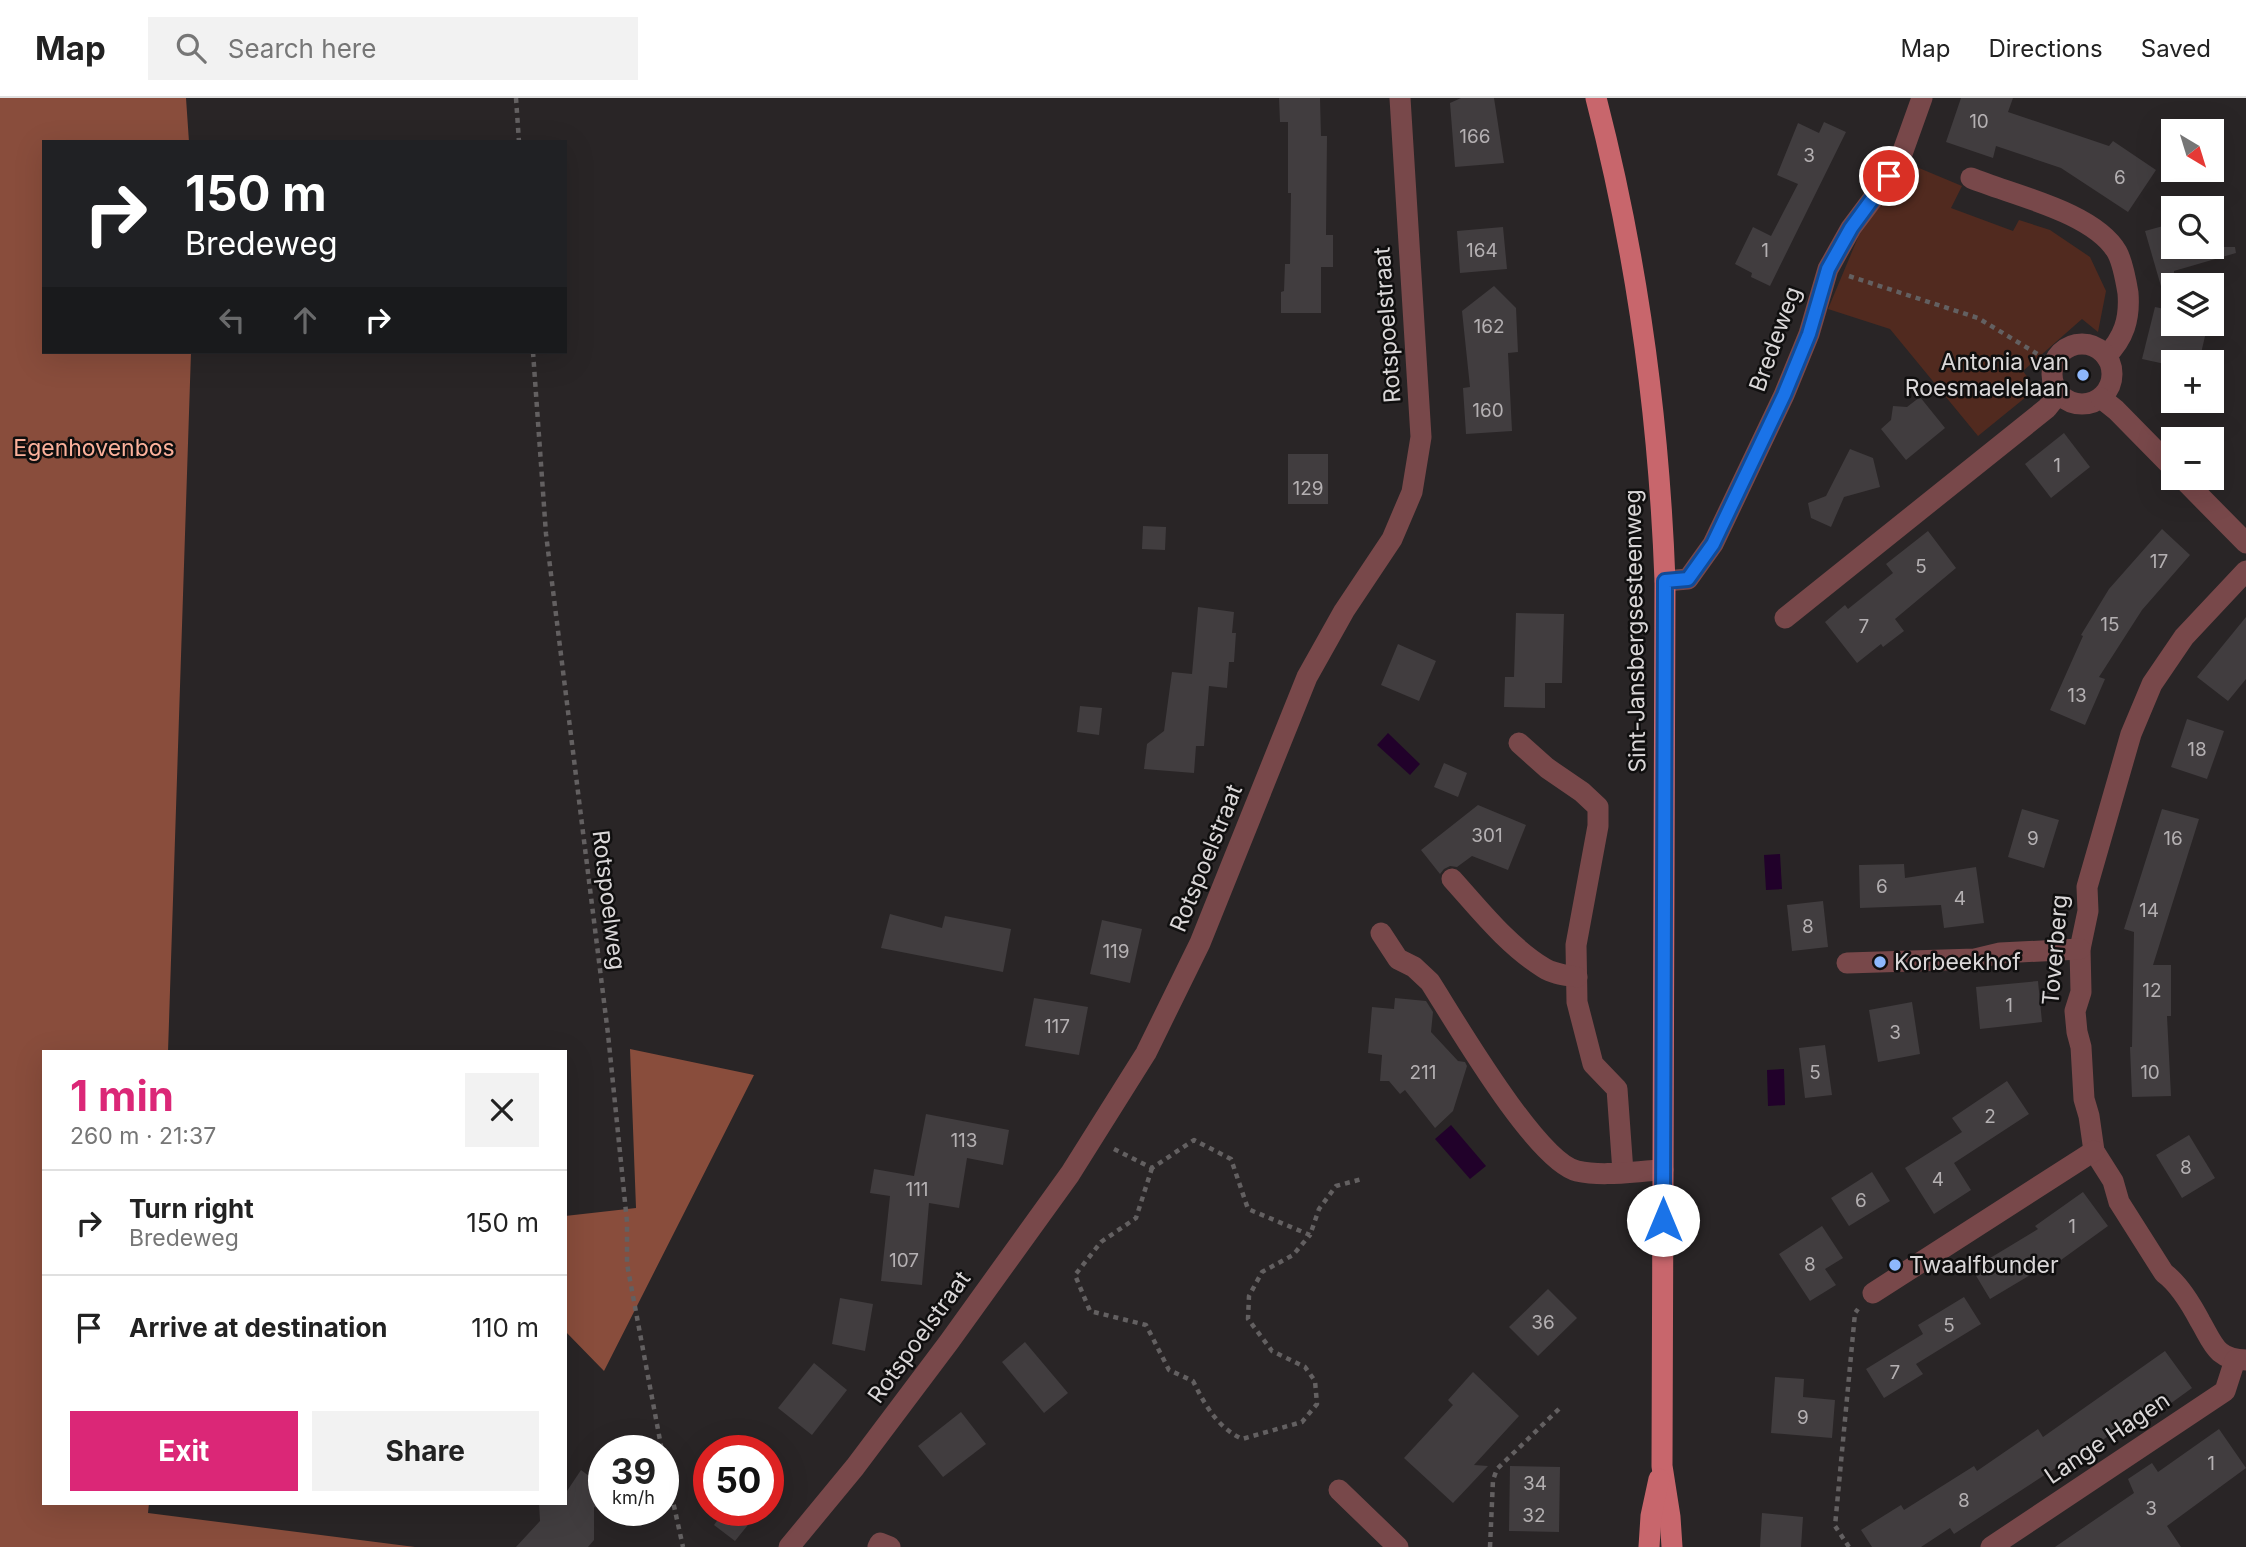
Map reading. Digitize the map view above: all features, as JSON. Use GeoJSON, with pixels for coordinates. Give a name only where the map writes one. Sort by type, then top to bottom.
{"type":"FeatureCollection","features":[{"type":"Feature","properties":{"kind":"main road","name":"Sint-Jansbergsesteenweg"},"geometry":{"type":"LineString","coordinates":[[1596,98],[1637,290],[1653,407],[1663,529],[1662,1466],[1672,1547]]}},
{"type":"Feature","properties":{"kind":"main road","name":"Sint-Jansbergsesteenweg"},"geometry":{"type":"LineString","coordinates":[[1649,1547],[1651,1516],[1662,1466]]}},
{"type":"Feature","properties":{"kind":"street","name":"Rotspoelstraat"},"geometry":{"type":"LineString","coordinates":[[789,1547],[855,1467],[941,1353],[1070,1174],[1146,1053],[1200,943],[1307,677],[1344,611],[1392,539],[1412,492],[1420,437],[1400,98]]}},
{"type":"Feature","properties":{"kind":"street","name":"Bredeweg"},"geometry":{"type":"LineString","coordinates":[[1665,581],[1688,579],[1713,544],[1784,395],[1809,334],[1828,269],[1851,228],[1898,165],[1922,98]]}},
{"type":"Feature","properties":{"kind":"street"},"geometry":{"type":"LineString","coordinates":[[1971,178],[2080,220],[2106,239],[2118,253],[2127,286],[2130,312],[2118,343],[2106,356]]}},
{"type":"Feature","properties":{"kind":"street"},"geometry":{"type":"LineString","coordinates":[[2082,344],[2100,350],[2106,356],[2112,378],[2106,393],[2094,402],[2079,404],[2064,399],[2054,384],[2054,364],[2065,350],[2082,344]]}},
{"type":"Feature","properties":{"kind":"street"},"geometry":{"type":"LineString","coordinates":[[1785,618],[2047,408],[2059,393]]}},
{"type":"Feature","properties":{"kind":"street"},"geometry":{"type":"LineString","coordinates":[[2101,398],[2161,456]]}},
{"type":"Feature","properties":{"kind":"street"},"geometry":{"type":"LineString","coordinates":[[2194,490],[2246,544]]}},
{"type":"Feature","properties":{"kind":"street","name":"Toverberg"},"geometry":{"type":"LineString","coordinates":[[2240,1360],[2218,1351],[2206,1336],[2201,1322],[2172,1279],[2164,1273],[2119,1202],[2113,1181],[2094,1152],[2084,1099],[2081,1047],[2075,1011],[2081,992],[2080,949],[2088,911],[2087,887],[2131,734],[2152,684],[2184,637],[2246,571]]}},
{"type":"Feature","properties":{"kind":"street"},"geometry":{"type":"LineString","coordinates":[[1519,743],[1598,807],[1598,826],[1576,945],[1577,1002],[1593,1064],[1617,1088],[1623,1172]]}},
{"type":"Feature","properties":{"kind":"street"},"geometry":{"type":"LineString","coordinates":[[1452,879],[1492,924],[1529,957],[1547,970],[1577,977]]}},
{"type":"Feature","properties":{"kind":"street"},"geometry":{"type":"LineString","coordinates":[[1381,933],[1398,959],[1414,967],[1430,982],[1510,1105],[1554,1158],[1575,1170],[1595,1173],[1663,1170]]}},
{"type":"Feature","properties":{"kind":"street"},"geometry":{"type":"LineString","coordinates":[[1847,963],[1975,959],[2000,953],[2080,949]]}},
{"type":"Feature","properties":{"kind":"street"},"geometry":{"type":"LineString","coordinates":[[1873,1293],[2094,1152]]}},
{"type":"Feature","properties":{"kind":"street","name":"Lange Hagen"},"geometry":{"type":"LineString","coordinates":[[1992,1547],[2225,1391],[2240,1360]]}},
{"type":"Feature","properties":{"kind":"street"},"geometry":{"type":"LineString","coordinates":[[1339,1490],[1398,1547]]}},
{"type":"Feature","properties":{"kind":"street"},"geometry":{"type":"LineString","coordinates":[[878,1547],[880,1543],[890,1547]]}},
{"type":"Feature","properties":{"kind":"path"},"geometry":{"type":"LineString","coordinates":[[516,98],[519,140]]}},
{"type":"Feature","properties":{"kind":"path"},"geometry":{"type":"LineString","coordinates":[[1828,269],[1978,318],[2054,364]]}},
{"type":"Feature","properties":{"kind":"path","name":"Rotspoelweg"},"geometry":{"type":"LineString","coordinates":[[533,354],[546,534],[608,1034],[628,1222],[627,1264],[659,1435]]}},
{"type":"Feature","properties":{"kind":"path"},"geometry":{"type":"LineString","coordinates":[[1091,1137],[1152,1168]]}},
{"type":"Feature","properties":{"kind":"path"},"geometry":{"type":"LineString","coordinates":[[1310,1235],[1248,1209],[1231,1159],[1194,1140],[1152,1168],[1136,1218],[1101,1242],[1075,1275],[1090,1311],[1146,1325],[1169,1370],[1193,1381],[1203,1402],[1226,1432],[1242,1439],[1302,1422],[1317,1404],[1315,1381],[1304,1367],[1272,1351],[1248,1319],[1249,1296],[1262,1272],[1293,1255],[1310,1235],[1318,1209],[1336,1186],[1362,1178]]}},
{"type":"Feature","properties":{"kind":"path"},"geometry":{"type":"LineString","coordinates":[[1849,1547],[1835,1526],[1855,1313],[1873,1293]]}},
{"type":"Feature","properties":{"kind":"path"},"geometry":{"type":"LineString","coordinates":[[1490,1547],[1493,1480],[1497,1469],[1561,1407]]}},
{"type":"Feature","properties":{"kind":"path"},"geometry":{"type":"LineString","coordinates":[[678,1526],[683,1547]]}},
{"type":"Feature","properties":{"kind":"shaded area"},"geometry":{"type":"Polygon","coordinates":[[[1907,163],[1962,186],[1951,208],[2013,231],[2019,220],[2050,230],[2090,257],[2106,291],[2098,332],[2082,319],[2023,371],[2036,389],[1978,436],[1890,329],[1828,309],[1859,235],[1907,163]]]}},
{"type":"Feature","properties":{"kind":"shaded area"},"geometry":{"type":"Polygon","coordinates":[[[1388,733],[1420,764],[1410,775],[1377,745],[1388,733]]]}},
{"type":"Feature","properties":{"kind":"shaded area"},"geometry":{"type":"Polygon","coordinates":[[[1780,854],[1782,889],[1766,890],[1764,855],[1780,854]]]}},
{"type":"Feature","properties":{"kind":"shaded area"},"geometry":{"type":"Polygon","coordinates":[[[1784,1069],[1785,1105],[1768,1106],[1767,1070],[1784,1069]]]}},
{"type":"Feature","properties":{"kind":"shaded area"},"geometry":{"type":"Polygon","coordinates":[[[1451,1125],[1486,1166],[1470,1179],[1435,1139],[1451,1125]]]}},
{"type":"Feature","properties":{"kind":"green space","name":"Egenhovenbos"},"geometry":{"type":"Polygon","coordinates":[[[0,98],[186,98],[189,140],[42,140],[42,354],[191,354],[168,1050],[42,1050],[42,1505],[149,1505],[148,1513],[415,1547],[0,1547],[0,98]]]}},
{"type":"Feature","properties":{"kind":"green space"},"geometry":{"type":"Polygon","coordinates":[[[630,1049],[754,1075],[604,1371],[567,1333],[567,1216],[636,1208],[630,1049]]]}},
{"type":"Feature","properties":{"kind":"building"},"geometry":{"type":"Polygon","coordinates":[[[1279,98],[1320,98],[1321,136],[1327,136],[1326,235],[1333,235],[1333,267],[1321,267],[1321,313],[1281,313],[1285,264],[1290,264],[1291,193],[1288,193],[1288,122],[1280,122],[1279,98]]]}},
{"type":"Feature","properties":{"kind":"building"},"geometry":{"type":"Polygon","coordinates":[[[1461,98],[1494,98],[1504,163],[1455,167],[1450,103],[1461,98]]]}},
{"type":"Feature","properties":{"kind":"building"},"geometry":{"type":"Polygon","coordinates":[[[1961,98],[2013,98],[2008,112],[2109,146],[2113,141],[2156,170],[2128,212],[2061,168],[1996,146],[1993,158],[1946,142],[1961,98]]]}},
{"type":"Feature","properties":{"kind":"building"},"geometry":{"type":"Polygon","coordinates":[[[1824,122],[1846,132],[1770,286],[1751,277],[1752,273],[1735,264],[1753,227],[1771,236],[1798,184],[1777,175],[1798,123],[1819,133],[1824,122]]]}},
{"type":"Feature","properties":{"kind":"building"},"geometry":{"type":"Polygon","coordinates":[[[1503,227],[1507,269],[1460,273],[1457,231],[1503,227]]]}},
{"type":"Feature","properties":{"kind":"building"},"geometry":{"type":"Polygon","coordinates":[[[2161,227],[2161,259],[2215,259],[2174,273],[2161,273],[2161,286],[2145,231],[2161,227]]]}},
{"type":"Feature","properties":{"kind":"building"},"geometry":{"type":"Polygon","coordinates":[[[2224,247],[2235,247],[2236,253],[2224,256],[2224,247]]]}},
{"type":"Feature","properties":{"kind":"building"},"geometry":{"type":"Polygon","coordinates":[[[1494,286],[1516,308],[1518,352],[1508,353],[1512,431],[1466,434],[1463,388],[1470,387],[1462,311],[1494,286]]]}},
{"type":"Feature","properties":{"kind":"building"},"geometry":{"type":"Polygon","coordinates":[[[2155,307],[2161,308],[2161,336],[2205,336],[2202,350],[2161,350],[2161,363],[2142,359],[2155,307]]]}},
{"type":"Feature","properties":{"kind":"building"},"geometry":{"type":"Polygon","coordinates":[[[1920,397],[1945,428],[1906,460],[1881,429],[1891,420],[1893,406],[1907,407],[1920,397]]]}},
{"type":"Feature","properties":{"kind":"building"},"geometry":{"type":"Polygon","coordinates":[[[2064,433],[2090,467],[2051,498],[2025,464],[2064,433]]]}},
{"type":"Feature","properties":{"kind":"building"},"geometry":{"type":"Polygon","coordinates":[[[1850,449],[1873,458],[1880,487],[1844,497],[1831,527],[1811,518],[1808,503],[1826,496],[1850,449]]]}},
{"type":"Feature","properties":{"kind":"building"},"geometry":{"type":"Polygon","coordinates":[[[1288,454],[1328,454],[1328,504],[1288,504],[1288,454]]]}},
{"type":"Feature","properties":{"kind":"building"},"geometry":{"type":"Polygon","coordinates":[[[1143,526],[1166,527],[1165,550],[1142,549],[1143,526]]]}},
{"type":"Feature","properties":{"kind":"building"},"geometry":{"type":"Polygon","coordinates":[[[2162,529],[2190,555],[2142,610],[2099,677],[2105,679],[2085,725],[2050,710],[2083,636],[2081,635],[2109,589],[2162,529]]]}},
{"type":"Feature","properties":{"kind":"building"},"geometry":{"type":"Polygon","coordinates":[[[1928,531],[1956,568],[1895,619],[1904,631],[1883,647],[1881,644],[1857,663],[1825,622],[1845,605],[1848,609],[1893,573],[1886,564],[1928,531]]]}},
{"type":"Feature","properties":{"kind":"building"},"geometry":{"type":"Polygon","coordinates":[[[1198,607],[1234,612],[1234,662],[1229,662],[1227,688],[1209,686],[1204,746],[1196,746],[1194,773],[1144,769],[1147,744],[1164,731],[1172,672],[1192,674],[1198,607]]]}},
{"type":"Feature","properties":{"kind":"building"},"geometry":{"type":"Polygon","coordinates":[[[1516,613],[1564,614],[1562,683],[1545,683],[1545,708],[1504,707],[1505,677],[1514,677],[1516,613]]]}},
{"type":"Feature","properties":{"kind":"building"},"geometry":{"type":"Polygon","coordinates":[[[2246,617],[2246,679],[2228,701],[2197,677],[2246,617]]]}},
{"type":"Feature","properties":{"kind":"building"},"geometry":{"type":"Polygon","coordinates":[[[1398,644],[1436,661],[1419,701],[1381,685],[1398,644]]]}},
{"type":"Feature","properties":{"kind":"building"},"geometry":{"type":"Polygon","coordinates":[[[1080,706],[1102,708],[1099,735],[1077,732],[1080,706]]]}},
{"type":"Feature","properties":{"kind":"building"},"geometry":{"type":"Polygon","coordinates":[[[2187,719],[2224,731],[2207,779],[2171,767],[2187,719]]]}},
{"type":"Feature","properties":{"kind":"building"},"geometry":{"type":"Polygon","coordinates":[[[1444,763],[1467,773],[1458,797],[1434,787],[1444,763]]]}},
{"type":"Feature","properties":{"kind":"building"},"geometry":{"type":"Polygon","coordinates":[[[1478,805],[1526,825],[1508,870],[1472,856],[1457,867],[1444,869],[1440,874],[1421,850],[1478,805]]]}},
{"type":"Feature","properties":{"kind":"building"},"geometry":{"type":"Polygon","coordinates":[[[2022,809],[2059,820],[2044,868],[2008,857],[2022,809]]]}},
{"type":"Feature","properties":{"kind":"building"},"geometry":{"type":"Polygon","coordinates":[[[2162,809],[2199,819],[2153,965],[2171,965],[2171,1016],[2167,1016],[2171,1096],[2132,1097],[2130,1047],[2134,932],[2124,929],[2162,809]]]}},
{"type":"Feature","properties":{"kind":"building"},"geometry":{"type":"Polygon","coordinates":[[[1904,864],[1905,878],[1976,867],[1984,923],[1944,928],[1941,905],[1860,908],[1859,865],[1904,864]]]}},
{"type":"Feature","properties":{"kind":"building"},"geometry":{"type":"Polygon","coordinates":[[[1823,901],[1828,947],[1792,951],[1787,905],[1823,901]]]}},
{"type":"Feature","properties":{"kind":"building"},"geometry":{"type":"Polygon","coordinates":[[[890,914],[942,928],[945,916],[1011,929],[1003,972],[881,948],[890,914]]]}},
{"type":"Feature","properties":{"kind":"building"},"geometry":{"type":"Polygon","coordinates":[[[1102,920],[1142,929],[1130,983],[1090,974],[1102,920]]]}},
{"type":"Feature","properties":{"kind":"building"},"geometry":{"type":"Polygon","coordinates":[[[2038,981],[2042,1022],[1980,1029],[1976,987],[2038,981]]]}},
{"type":"Feature","properties":{"kind":"building"},"geometry":{"type":"Polygon","coordinates":[[[1034,998],[1088,1007],[1079,1055],[1025,1046],[1034,998]]]}},
{"type":"Feature","properties":{"kind":"building"},"geometry":{"type":"Polygon","coordinates":[[[1395,998],[1426,1001],[1433,1012],[1431,1032],[1458,1061],[1465,1062],[1467,1066],[1453,1111],[1435,1128],[1405,1090],[1400,1094],[1389,1081],[1380,1081],[1382,1055],[1368,1053],[1372,1007],[1394,1009],[1395,998]]]}},
{"type":"Feature","properties":{"kind":"building"},"geometry":{"type":"Polygon","coordinates":[[[1912,1002],[1920,1054],[1878,1062],[1869,1010],[1912,1002]]]}},
{"type":"Feature","properties":{"kind":"building"},"geometry":{"type":"Polygon","coordinates":[[[1825,1045],[1832,1095],[1805,1098],[1799,1048],[1825,1045]]]}},
{"type":"Feature","properties":{"kind":"building"},"geometry":{"type":"Polygon","coordinates":[[[2007,1081],[2029,1114],[1954,1163],[1971,1190],[1934,1214],[1905,1168],[1962,1132],[1952,1118],[2007,1081]]]}},
{"type":"Feature","properties":{"kind":"building"},"geometry":{"type":"Polygon","coordinates":[[[926,1114],[1009,1130],[1003,1165],[967,1158],[959,1208],[929,1203],[922,1285],[881,1281],[890,1196],[870,1193],[874,1169],[914,1176],[926,1114]]]}},
{"type":"Feature","properties":{"kind":"building"},"geometry":{"type":"Polygon","coordinates":[[[2189,1135],[2215,1178],[2182,1198],[2156,1155],[2189,1135]]]}},
{"type":"Feature","properties":{"kind":"building"},"geometry":{"type":"Polygon","coordinates":[[[1872,1172],[1890,1201],[1849,1226],[1831,1198],[1872,1172]]]}},
{"type":"Feature","properties":{"kind":"building"},"geometry":{"type":"Polygon","coordinates":[[[2083,1192],[2108,1226],[2061,1260],[2059,1258],[1990,1299],[1972,1269],[2038,1229],[2035,1226],[2083,1192]]]}},
{"type":"Feature","properties":{"kind":"building"},"geometry":{"type":"Polygon","coordinates":[[[1822,1226],[1843,1258],[1825,1269],[1836,1285],[1810,1301],[1779,1254],[1822,1226]]]}},
{"type":"Feature","properties":{"kind":"building"},"geometry":{"type":"Polygon","coordinates":[[[1548,1289],[1577,1318],[1538,1356],[1509,1327],[1548,1289]]]}},
{"type":"Feature","properties":{"kind":"building"},"geometry":{"type":"Polygon","coordinates":[[[1964,1297],[1981,1324],[1916,1364],[1923,1374],[1884,1398],[1866,1369],[1923,1334],[1918,1325],[1964,1297]]]}},
{"type":"Feature","properties":{"kind":"building"},"geometry":{"type":"Polygon","coordinates":[[[840,1298],[873,1304],[865,1351],[832,1344],[840,1298]]]}},
{"type":"Feature","properties":{"kind":"building"},"geometry":{"type":"Polygon","coordinates":[[[1025,1342],[1068,1393],[1044,1413],[1002,1362],[1025,1342]]]}},
{"type":"Feature","properties":{"kind":"building"},"geometry":{"type":"Polygon","coordinates":[[[2165,1351],[2192,1388],[2163,1409],[2158,1402],[2085,1452],[2083,1450],[1954,1534],[1950,1528],[1921,1547],[1872,1547],[1861,1530],[1901,1505],[1904,1510],[1974,1466],[1977,1471],[2038,1429],[2043,1437],[2165,1351]]]}},
{"type":"Feature","properties":{"kind":"building"},"geometry":{"type":"Polygon","coordinates":[[[814,1363],[847,1390],[812,1435],[778,1408],[814,1363]]]}},
{"type":"Feature","properties":{"kind":"building"},"geometry":{"type":"Polygon","coordinates":[[[1473,1372],[1519,1416],[1474,1465],[1488,1466],[1453,1503],[1404,1458],[1453,1405],[1448,1400],[1473,1372]]]}},
{"type":"Feature","properties":{"kind":"building"},"geometry":{"type":"Polygon","coordinates":[[[1775,1377],[1804,1379],[1803,1397],[1835,1400],[1832,1438],[1771,1433],[1775,1377]]]}},
{"type":"Feature","properties":{"kind":"building"},"geometry":{"type":"Polygon","coordinates":[[[961,1412],[986,1444],[943,1477],[918,1446],[961,1412]]]}},
{"type":"Feature","properties":{"kind":"building"},"geometry":{"type":"Polygon","coordinates":[[[2219,1429],[2246,1468],[2167,1526],[2181,1547],[2055,1547],[2134,1493],[2128,1479],[2152,1463],[2158,1472],[2219,1429]]]}},
{"type":"Feature","properties":{"kind":"building"},"geometry":{"type":"Polygon","coordinates":[[[1510,1466],[1560,1467],[1559,1532],[1509,1531],[1510,1466]]]}},
{"type":"Feature","properties":{"kind":"building"},"geometry":{"type":"Polygon","coordinates":[[[581,1470],[588,1475],[588,1526],[594,1526],[594,1540],[588,1547],[516,1547],[540,1521],[539,1505],[567,1505],[567,1491],[581,1470]]]}},
{"type":"Feature","properties":{"kind":"building"},"geometry":{"type":"Polygon","coordinates":[[[1762,1513],[1803,1517],[1801,1547],[1760,1547],[1762,1513]]]}},
{"type":"Feature","properties":{"kind":"building"},"geometry":{"type":"Polygon","coordinates":[[[715,1526],[747,1526],[735,1541],[715,1526]]]}},
{"type":"Feature","properties":{"kind":"place","name":"Antonia van Roesmaelelaan"},"geometry":{"type":"Point","coordinates":[2083,375]}},
{"type":"Feature","properties":{"kind":"place","name":"Korbeekhof"},"geometry":{"type":"Point","coordinates":[1880,962]}},
{"type":"Feature","properties":{"kind":"place","name":"Twaalfbunder"},"geometry":{"type":"Point","coordinates":[1895,1265]}},
{"type":"Feature","properties":{"kind":"route"},"geometry":{"type":"LineString","coordinates":[[1663,1220],[1665,581],[1688,579],[1713,544],[1784,395],[1809,334],[1828,269],[1851,228],[1889,176]]}}]}
